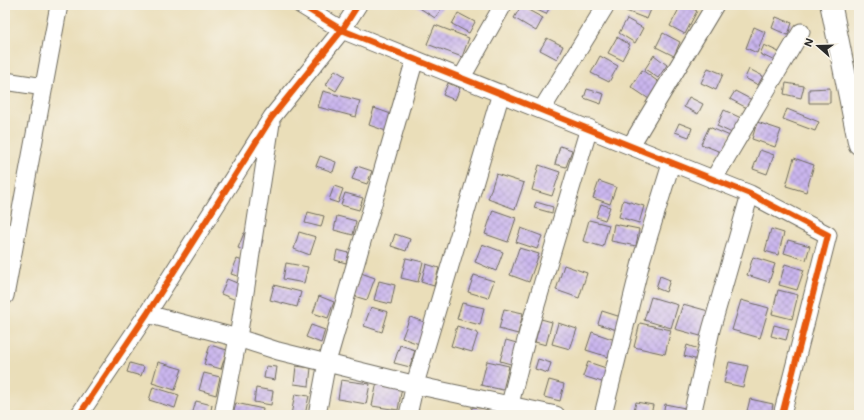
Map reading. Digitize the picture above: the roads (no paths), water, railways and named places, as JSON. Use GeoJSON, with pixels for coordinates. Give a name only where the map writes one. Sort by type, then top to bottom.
{"type":"FeatureCollection","features":[{"type":"Feature","properties":{"kind":"street"},"geometry":{"type":"LineString","coordinates":[[5,296],[59,5]]}},
{"type":"Feature","properties":{"kind":"street"},"geometry":{"type":"LineString","coordinates":[[301,5],[342,30],[590,128],[671,164],[750,194],[828,235],[782,415]]}},
{"type":"Feature","properties":{"kind":"street"},"geometry":{"type":"LineString","coordinates":[[79,415],[147,314],[272,117],[342,30],[358,5]]}},
{"type":"Feature","properties":{"kind":"street"},"geometry":{"type":"LineString","coordinates":[[462,77],[503,5]]}},
{"type":"Feature","properties":{"kind":"street"},"geometry":{"type":"LineString","coordinates":[[542,109],[606,5]]}},
{"type":"Feature","properties":{"kind":"street"},"geometry":{"type":"LineString","coordinates":[[631,145],[715,5]]}},
{"type":"Feature","properties":{"kind":"street"},"geometry":{"type":"LineString","coordinates":[[831,5],[859,144]]}},
{"type":"Feature","properties":{"kind":"street"},"geometry":{"type":"LineString","coordinates":[[713,180],[801,32]]}},
{"type":"Feature","properties":{"kind":"street"},"geometry":{"type":"LineString","coordinates":[[317,415],[327,362],[415,59]]}},
{"type":"Feature","properties":{"kind":"street"},"geometry":{"type":"LineString","coordinates":[[5,81],[44,87]]}},
{"type":"Feature","properties":{"kind":"street"},"geometry":{"type":"LineString","coordinates":[[408,415],[415,384],[501,93]]}},
{"type":"Feature","properties":{"kind":"street"},"geometry":{"type":"LineString","coordinates":[[223,415],[238,338],[272,117]]}},
{"type":"Feature","properties":{"kind":"street"},"geometry":{"type":"LineString","coordinates":[[510,404],[528,332],[590,128]]}},
{"type":"Feature","properties":{"kind":"street"},"geometry":{"type":"LineString","coordinates":[[603,415],[642,258],[671,164]]}},
{"type":"Feature","properties":{"kind":"street"},"geometry":{"type":"LineString","coordinates":[[692,415],[711,330],[750,194]]}},
{"type":"Feature","properties":{"kind":"street"},"geometry":{"type":"LineString","coordinates":[[147,314],[238,338],[278,351],[415,384],[556,415]]}}]}
